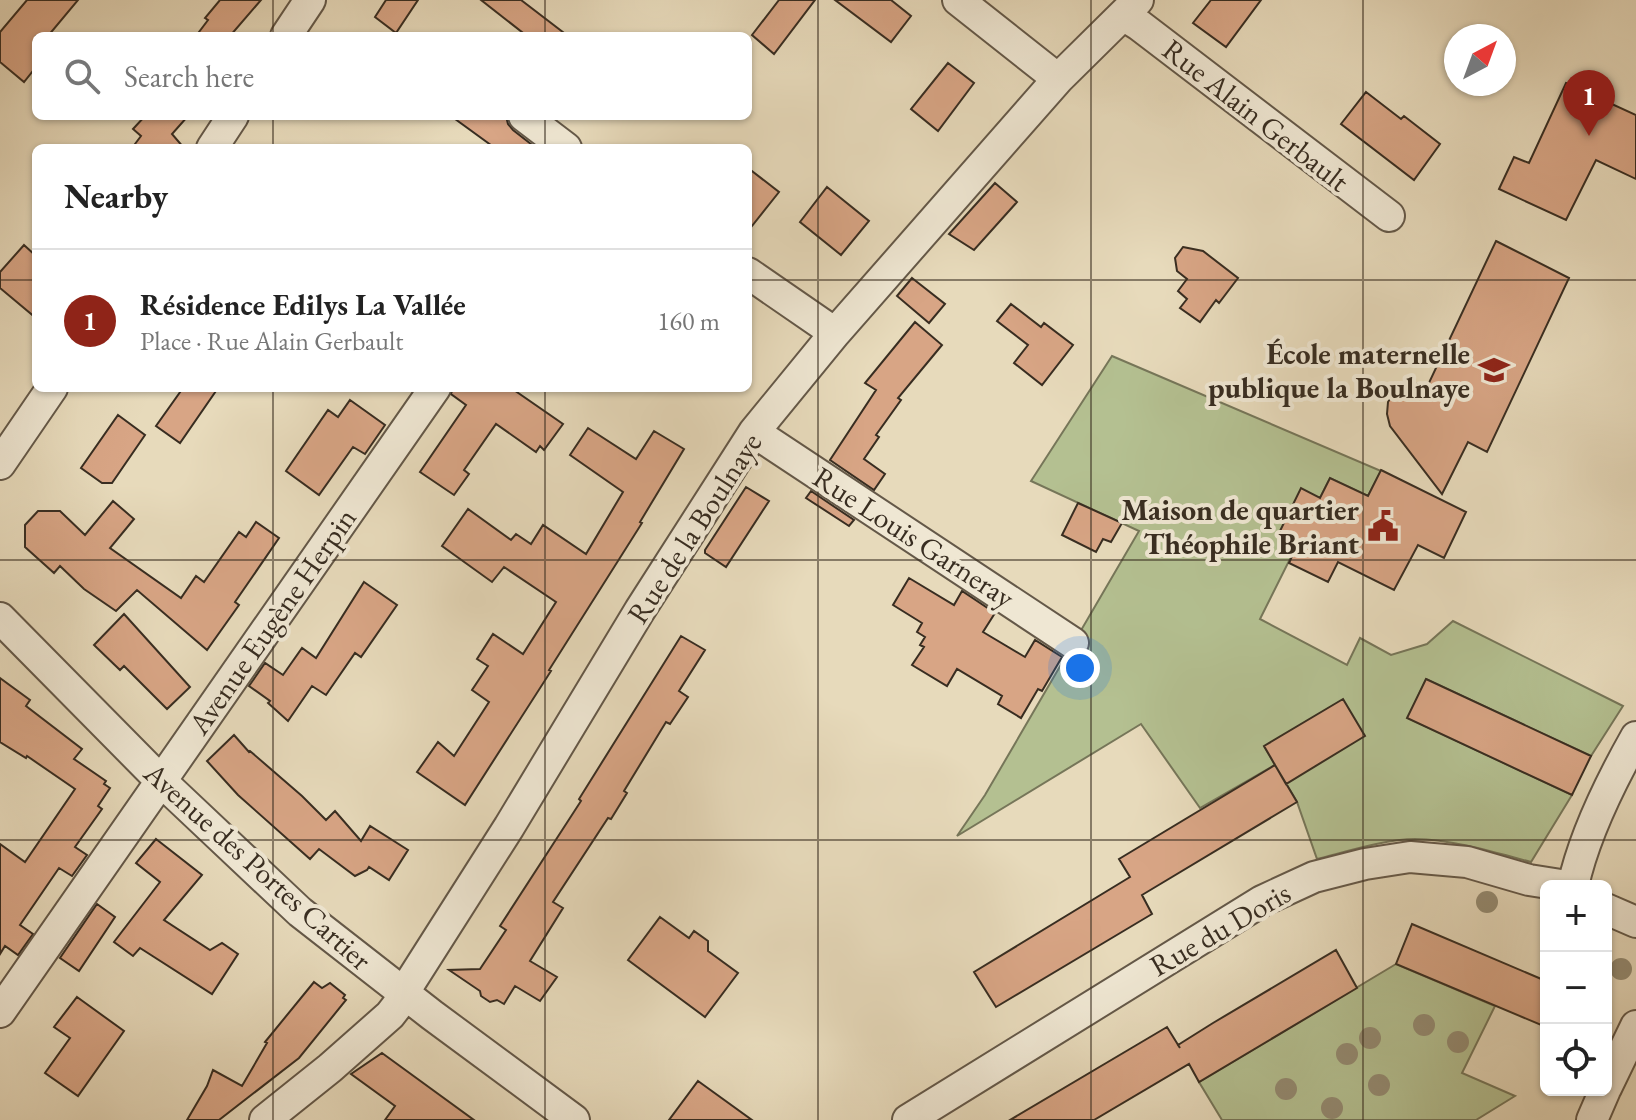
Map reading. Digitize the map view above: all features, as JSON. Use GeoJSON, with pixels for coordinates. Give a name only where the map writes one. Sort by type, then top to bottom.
{"type":"FeatureCollection","features":[{"type":"Feature","properties":{"kind":"street"},"geometry":{"type":"LineString","coordinates":[[289,32],[310,0]]}},
{"type":"Feature","properties":{"kind":"street"},"geometry":{"type":"LineString","coordinates":[[958,0],[1058,79]]}},
{"type":"Feature","properties":{"kind":"street","name":"Rue de la Boulnaye"},"geometry":{"type":"LineString","coordinates":[[265,1120],[330,1068],[397,1006],[640,610],[754,432],[835,333],[1058,79],[1130,7]]}},
{"type":"Feature","properties":{"kind":"street","name":"Rue Alain Gerbault"},"geometry":{"type":"LineString","coordinates":[[1130,7],[1139,25],[1389,216]]}},
{"type":"Feature","properties":{"kind":"street"},"geometry":{"type":"LineString","coordinates":[[215,144],[230,120]]}},
{"type":"Feature","properties":{"kind":"street"},"geometry":{"type":"LineString","coordinates":[[529,120],[561,144]]}},
{"type":"Feature","properties":{"kind":"street"},"geometry":{"type":"LineString","coordinates":[[752,276],[835,333]]}},
{"type":"Feature","properties":{"kind":"street"},"geometry":{"type":"LineString","coordinates":[[0,464],[49,392]]}},
{"type":"Feature","properties":{"kind":"street","name":"Avenue Eugène Herpin"},"geometry":{"type":"LineString","coordinates":[[0,1012],[432,392]]}},
{"type":"Feature","properties":{"kind":"street","name":"Rue Louis Garneray"},"geometry":{"type":"LineString","coordinates":[[754,432],[1073,643]]}},
{"type":"Feature","properties":{"kind":"street","name":"Avenue des Portes Cartier"},"geometry":{"type":"LineString","coordinates":[[0,618],[161,781],[300,912],[574,1120]]}},
{"type":"Feature","properties":{"kind":"street"},"geometry":{"type":"LineString","coordinates":[[1572,880],[1601,809],[1636,737]]}},
{"type":"Feature","properties":{"kind":"street","name":"Rue du Doris"},"geometry":{"type":"LineString","coordinates":[[908,1120],[1262,901],[1314,877],[1410,857],[1467,862],[1511,876],[1540,881]]}},
{"type":"Feature","properties":{"kind":"street"},"geometry":{"type":"LineString","coordinates":[[1612,912],[1636,922]]}},
{"type":"Feature","properties":{"kind":"street"},"geometry":{"type":"LineString","coordinates":[[1612,1076],[1636,1026]]}},
{"type":"Feature","properties":{"kind":"street"},"geometry":{"type":"LineString","coordinates":[[1592,1120],[1603,1096]]}},
{"type":"Feature","properties":{"kind":"green space"},"geometry":{"type":"Polygon","coordinates":[[[1112,356],[1381,471],[1368,496],[1330,478],[1320,498],[1280,533],[1298,543],[1260,619],[1347,665],[1360,638],[1391,655],[1427,644],[1453,621],[1623,706],[1591,756],[1426,679],[1408,718],[1572,795],[1531,862],[1459,844],[1415,839],[1379,843],[1317,859],[1297,802],[1264,746],[1275,765],[1200,808],[1141,724],[957,836],[985,795],[1139,531],[1031,481],[1112,356]]]}},
{"type":"Feature","properties":{"kind":"green space"},"geometry":{"type":"Polygon","coordinates":[[[1396,964],[1495,1006],[1462,1073],[1515,1096],[1476,1120],[1222,1120],[1199,1082],[1396,964]]]}},
{"type":"Feature","properties":{"kind":"building"},"geometry":{"type":"Polygon","coordinates":[[[27,0],[78,0],[51,32],[32,32],[32,72],[24,82],[0,62],[0,32],[27,0]]]}},
{"type":"Feature","properties":{"kind":"building"},"geometry":{"type":"Polygon","coordinates":[[[220,0],[261,0],[233,32],[199,32],[208,20],[205,18],[220,0]]]}},
{"type":"Feature","properties":{"kind":"building"},"geometry":{"type":"Polygon","coordinates":[[[386,0],[418,0],[397,32],[375,17],[386,0]]]}},
{"type":"Feature","properties":{"kind":"building"},"geometry":{"type":"Polygon","coordinates":[[[481,0],[521,0],[563,32],[522,32],[481,0]]]}},
{"type":"Feature","properties":{"kind":"building"},"geometry":{"type":"Polygon","coordinates":[[[779,0],[815,0],[774,54],[752,35],[779,0]]]}},
{"type":"Feature","properties":{"kind":"building"},"geometry":{"type":"Polygon","coordinates":[[[835,0],[891,0],[911,16],[891,42],[835,0]]]}},
{"type":"Feature","properties":{"kind":"building"},"geometry":{"type":"Polygon","coordinates":[[[1211,0],[1261,0],[1226,47],[1193,23],[1211,0]]]}},
{"type":"Feature","properties":{"kind":"building"},"geometry":{"type":"Polygon","coordinates":[[[948,63],[974,83],[938,131],[911,109],[948,63]]]}},
{"type":"Feature","properties":{"kind":"building"},"geometry":{"type":"Polygon","coordinates":[[[1566,83],[1636,115],[1636,179],[1596,160],[1566,220],[1499,189],[1514,157],[1529,163],[1566,83]]]}},
{"type":"Feature","properties":{"kind":"building"},"geometry":{"type":"Polygon","coordinates":[[[1366,92],[1440,144],[1414,180],[1341,124],[1366,92]]]}},
{"type":"Feature","properties":{"kind":"building"},"geometry":{"type":"Polygon","coordinates":[[[141,120],[184,120],[172,134],[181,144],[135,144],[141,136],[133,129],[141,120]]]}},
{"type":"Feature","properties":{"kind":"building"},"geometry":{"type":"Polygon","coordinates":[[[456,120],[507,120],[513,130],[531,144],[490,144],[456,120]]]}},
{"type":"Feature","properties":{"kind":"building"},"geometry":{"type":"Polygon","coordinates":[[[752,171],[779,192],[752,226],[752,171]]]}},
{"type":"Feature","properties":{"kind":"building"},"geometry":{"type":"Polygon","coordinates":[[[995,183],[1017,202],[974,250],[949,234],[995,183]]]}},
{"type":"Feature","properties":{"kind":"building"},"geometry":{"type":"Polygon","coordinates":[[[827,187],[869,221],[841,255],[800,222],[827,187]]]}},
{"type":"Feature","properties":{"kind":"building"},"geometry":{"type":"Polygon","coordinates":[[[1496,241],[1569,278],[1487,452],[1468,442],[1442,494],[1390,426],[1388,402],[1402,386],[1411,383],[1428,385],[1496,241]]]}},
{"type":"Feature","properties":{"kind":"building"},"geometry":{"type":"Polygon","coordinates":[[[24,245],[32,252],[32,315],[0,288],[0,272],[24,245]]]}},
{"type":"Feature","properties":{"kind":"building"},"geometry":{"type":"Polygon","coordinates":[[[1183,247],[1203,251],[1238,278],[1200,322],[1180,308],[1187,299],[1178,291],[1187,279],[1177,271],[1175,258],[1183,247]]]}},
{"type":"Feature","properties":{"kind":"building"},"geometry":{"type":"Polygon","coordinates":[[[912,278],[945,304],[929,323],[897,296],[912,278]]]}},
{"type":"Feature","properties":{"kind":"building"},"geometry":{"type":"Polygon","coordinates":[[[1011,304],[1041,327],[1044,323],[1073,345],[1042,385],[1014,363],[1028,345],[997,321],[1011,304]]]}},
{"type":"Feature","properties":{"kind":"building"},"geometry":{"type":"Polygon","coordinates":[[[915,322],[942,345],[898,398],[901,400],[876,435],[879,437],[864,459],[885,474],[874,490],[830,460],[876,390],[865,383],[915,322]]]}},
{"type":"Feature","properties":{"kind":"building"},"geometry":{"type":"Polygon","coordinates":[[[180,392],[215,392],[180,443],[156,426],[180,392]]]}},
{"type":"Feature","properties":{"kind":"building"},"geometry":{"type":"Polygon","coordinates":[[[517,392],[563,424],[544,450],[540,446],[536,452],[496,424],[464,470],[469,474],[454,495],[420,472],[466,405],[451,394],[517,392]]]}},
{"type":"Feature","properties":{"kind":"building"},"geometry":{"type":"Polygon","coordinates":[[[350,400],[385,425],[365,454],[353,447],[319,495],[286,471],[328,410],[338,417],[350,400]]]}},
{"type":"Feature","properties":{"kind":"building"},"geometry":{"type":"Polygon","coordinates":[[[118,415],[145,435],[112,483],[102,483],[81,468],[118,415]]]}},
{"type":"Feature","properties":{"kind":"building"},"geometry":{"type":"Polygon","coordinates":[[[588,428],[636,459],[654,431],[684,449],[551,671],[465,805],[417,772],[438,742],[454,756],[489,702],[472,690],[488,666],[477,659],[493,634],[523,654],[556,602],[504,567],[492,582],[442,546],[468,509],[511,540],[516,534],[531,544],[543,525],[586,554],[623,492],[570,455],[588,428]]]}},
{"type":"Feature","properties":{"kind":"building","name":"Maison de quartier Théophile Briant"},"geometry":{"type":"Polygon","coordinates":[[[1381,470],[1466,512],[1444,558],[1418,545],[1394,590],[1338,562],[1328,582],[1289,563],[1298,543],[1279,533],[1301,488],[1320,498],[1330,478],[1368,496],[1381,470]]]}},
{"type":"Feature","properties":{"kind":"building"},"geometry":{"type":"Polygon","coordinates":[[[746,487],[769,501],[726,567],[705,550],[746,487]]]}},
{"type":"Feature","properties":{"kind":"building"},"geometry":{"type":"Polygon","coordinates":[[[811,491],[854,520],[849,526],[806,498],[811,491]]]}},
{"type":"Feature","properties":{"kind":"building"},"geometry":{"type":"Polygon","coordinates":[[[113,501],[134,519],[110,548],[181,598],[196,576],[204,582],[239,532],[246,537],[256,522],[279,538],[235,602],[239,605],[207,650],[137,590],[116,611],[84,589],[60,566],[54,573],[25,547],[25,525],[38,511],[60,511],[85,535],[113,501]]]}},
{"type":"Feature","properties":{"kind":"building"},"geometry":{"type":"Polygon","coordinates":[[[1078,503],[1122,523],[1111,542],[1103,539],[1096,552],[1062,535],[1078,503]]]}},
{"type":"Feature","properties":{"kind":"building"},"geometry":{"type":"Polygon","coordinates":[[[909,578],[954,605],[962,591],[995,613],[983,632],[1025,657],[1035,640],[1062,657],[1021,718],[998,704],[1002,696],[957,669],[947,686],[912,665],[924,647],[920,645],[925,637],[917,632],[922,623],[893,605],[909,578]]]}},
{"type":"Feature","properties":{"kind":"building"},"geometry":{"type":"Polygon","coordinates":[[[364,582],[397,605],[361,657],[355,653],[326,695],[312,686],[288,721],[268,703],[270,701],[249,686],[265,663],[283,675],[302,648],[316,658],[364,582]]]}},
{"type":"Feature","properties":{"kind":"building"},"geometry":{"type":"Polygon","coordinates":[[[124,614],[190,687],[167,709],[124,666],[120,670],[94,645],[124,614]]]}},
{"type":"Feature","properties":{"kind":"building"},"geometry":{"type":"Polygon","coordinates":[[[681,636],[705,650],[679,691],[688,697],[670,724],[666,722],[624,791],[627,793],[611,819],[608,818],[553,902],[563,908],[530,961],[557,977],[540,1001],[515,986],[504,1004],[497,1000],[490,1002],[481,996],[480,991],[449,970],[480,969],[506,930],[500,926],[581,801],[579,799],[681,636]]]}},
{"type":"Feature","properties":{"kind":"building"},"geometry":{"type":"Polygon","coordinates":[[[0,678],[30,700],[26,706],[82,749],[74,759],[106,781],[104,784],[110,788],[98,806],[102,809],[75,847],[87,855],[72,876],[59,868],[20,925],[33,934],[18,955],[5,946],[0,954],[0,844],[25,862],[75,789],[27,756],[0,742],[0,678]]]}},
{"type":"Feature","properties":{"kind":"building"},"geometry":{"type":"Polygon","coordinates":[[[1426,679],[1591,756],[1572,795],[1407,718],[1426,679]]]}},
{"type":"Feature","properties":{"kind":"building"},"geometry":{"type":"Polygon","coordinates":[[[1343,699],[1365,736],[1286,784],[1264,746],[1343,699]]]}},
{"type":"Feature","properties":{"kind":"building"},"geometry":{"type":"Polygon","coordinates":[[[234,735],[326,820],[335,811],[361,841],[370,826],[408,850],[389,880],[369,867],[355,876],[319,849],[310,859],[238,795],[207,761],[234,735]]]}},
{"type":"Feature","properties":{"kind":"building"},"geometry":{"type":"Polygon","coordinates":[[[1275,765],[1297,802],[1142,895],[1152,914],[996,1007],[974,972],[1130,877],[1119,859],[1275,765]]]}},
{"type":"Feature","properties":{"kind":"building"},"geometry":{"type":"Polygon","coordinates":[[[156,839],[202,875],[164,920],[210,950],[222,943],[238,954],[212,994],[140,948],[133,956],[114,942],[160,882],[136,863],[156,839]]]}},
{"type":"Feature","properties":{"kind":"building"},"geometry":{"type":"Polygon","coordinates":[[[97,904],[115,917],[79,971],[60,958],[97,904]]]}},
{"type":"Feature","properties":{"kind":"building"},"geometry":{"type":"Polygon","coordinates":[[[660,917],[689,938],[694,931],[708,941],[708,951],[738,973],[705,1017],[628,960],[660,917]]]}},
{"type":"Feature","properties":{"kind":"building"},"geometry":{"type":"Polygon","coordinates":[[[1412,924],[1540,978],[1540,1024],[1396,964],[1412,924]]]}},
{"type":"Feature","properties":{"kind":"building"},"geometry":{"type":"Polygon","coordinates":[[[1336,950],[1357,988],[1199,1082],[1189,1064],[1094,1120],[1010,1120],[1167,1027],[1178,1045],[1336,950]]]}},
{"type":"Feature","properties":{"kind":"building"},"geometry":{"type":"Polygon","coordinates":[[[314,982],[322,988],[330,983],[345,995],[343,998],[346,1000],[299,1058],[219,1120],[187,1120],[213,1070],[242,1086],[265,1042],[314,982]]]}},
{"type":"Feature","properties":{"kind":"building"},"geometry":{"type":"Polygon","coordinates":[[[77,997],[124,1031],[78,1096],[45,1073],[70,1038],[54,1027],[77,997]]]}},
{"type":"Feature","properties":{"kind":"building"},"geometry":{"type":"Polygon","coordinates":[[[382,1053],[474,1120],[385,1120],[395,1106],[351,1074],[382,1053]]]}},
{"type":"Feature","properties":{"kind":"building"},"geometry":{"type":"Polygon","coordinates":[[[698,1081],[752,1120],[669,1120],[698,1081]]]}},
{"type":"Feature","properties":{"kind":"place","name":"Résidence Edilys La Vallée"},"geometry":{"type":"Point","coordinates":[1589,136]}},
{"type":"Feature","properties":{"kind":"place","name":"École maternelle publique la Boulnaye"},"geometry":{"type":"Point","coordinates":[1494,370]}},
{"type":"Feature","properties":{"kind":"place","name":"Maison de quartier Théophile Briant"},"geometry":{"type":"Point","coordinates":[1383,526]}}]}
